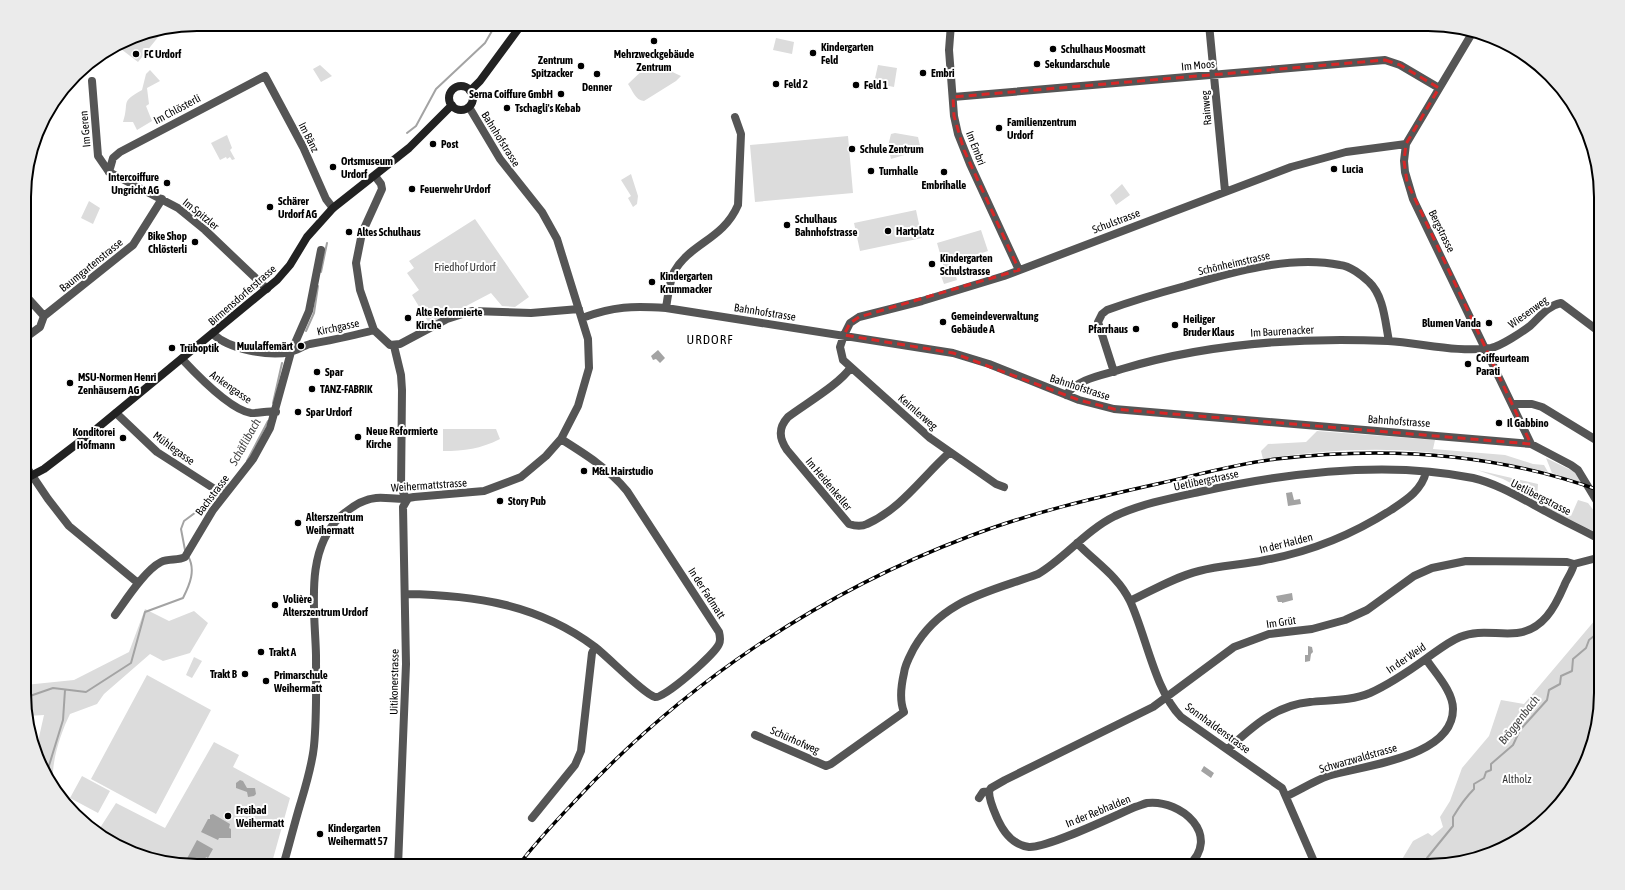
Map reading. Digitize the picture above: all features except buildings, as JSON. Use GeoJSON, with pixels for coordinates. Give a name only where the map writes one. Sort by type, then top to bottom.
{"type":"FeatureCollection","features":[{"type":"Feature","properties":{"kind":"main road"},"geometry":{"type":"LineString","coordinates":[[452,105],[459,110],[469,107],[473,100],[470,91],[480,82],[517,31]]}},
{"type":"Feature","properties":{"kind":"main road","name":"Birmensdorferstrasse"},"geometry":{"type":"LineString","coordinates":[[31,476],[116,413],[267,289],[283,274],[307,238],[333,208],[409,148],[452,105],[450,97],[453,90],[460,86],[470,91]]}},
{"type":"Feature","properties":{"kind":"street","name":"Im Embri"},"geometry":{"type":"LineString","coordinates":[[950,31],[949,50],[954,116],[964,150],[1019,270]]}},
{"type":"Feature","properties":{"kind":"street","name":"Rainweg"},"geometry":{"type":"LineString","coordinates":[[1210,31],[1225,191]]}},
{"type":"Feature","properties":{"kind":"street","name":"Bergstrasse"},"geometry":{"type":"LineString","coordinates":[[1470,37],[1406,144],[1404,161],[1407,182],[1531,444]]}},
{"type":"Feature","properties":{"kind":"street","name":"Im Moos"},"geometry":{"type":"LineString","coordinates":[[953,97],[1384,60],[1400,65],[1439,88]]}},
{"type":"Feature","properties":{"kind":"street","name":"Im Chlösterli"},"geometry":{"type":"LineString","coordinates":[[109,172],[113,158],[120,152],[265,76]]}},
{"type":"Feature","properties":{"kind":"street","name":"Im Bänz"},"geometry":{"type":"LineString","coordinates":[[265,76],[302,147],[326,200],[333,208]]}},
{"type":"Feature","properties":{"kind":"street","name":"Im Geren"},"geometry":{"type":"LineString","coordinates":[[92,81],[98,156],[109,172]]}},
{"type":"Feature","properties":{"kind":"street","name":"Bahnhofstrasse"},"geometry":{"type":"LineString","coordinates":[[469,107],[508,172],[533,200],[547,220],[557,239],[579,309]]}},
{"type":"Feature","properties":{"kind":"street"},"geometry":{"type":"LineString","coordinates":[[666,308],[671,281],[676,269],[694,251],[724,228],[733,216],[738,205],[740,134],[735,117]]}},
{"type":"Feature","properties":{"kind":"street","name":"Schulstrasse"},"geometry":{"type":"LineString","coordinates":[[844,335],[850,323],[859,317],[922,301],[1019,270],[1225,191],[1312,160],[1346,152],[1406,144]]}},
{"type":"Feature","properties":{"kind":"street","name":"Im Spitzler"},"geometry":{"type":"LineString","coordinates":[[109,172],[178,208],[205,230],[267,289]]}},
{"type":"Feature","properties":{"kind":"street"},"geometry":{"type":"LineString","coordinates":[[374,330],[360,290],[356,262],[362,233],[382,190],[381,184],[375,176]]}},
{"type":"Feature","properties":{"kind":"street","name":"Baumgartenstrasse"},"geometry":{"type":"LineString","coordinates":[[31,334],[40,327],[44,316],[133,245],[162,199]]}},
{"type":"Feature","properties":{"kind":"street","name":"Bachstrasse"},"geometry":{"type":"LineString","coordinates":[[115,615],[138,583],[159,563],[166,560],[181,559],[187,554],[222,494],[253,459],[270,428],[273,411],[291,352],[309,311],[321,250]]}},
{"type":"Feature","properties":{"kind":"street","name":"Schönheimstrasse"},"geometry":{"type":"LineString","coordinates":[[1114,372],[1098,322],[1102,314],[1107,310],[1214,277],[1265,265],[1322,263],[1341,265],[1357,273],[1370,282],[1378,294],[1384,314],[1389,341]]}},
{"type":"Feature","properties":{"kind":"street"},"geometry":{"type":"LineString","coordinates":[[31,301],[44,316]]}},
{"type":"Feature","properties":{"kind":"street","name":"Wiesenweg"},"geometry":{"type":"LineString","coordinates":[[1485,348],[1493,348],[1522,332],[1552,305],[1561,303],[1594,328]]}},
{"type":"Feature","properties":{"kind":"street","name":"Bahnhofstrasse"},"geometry":{"type":"LineString","coordinates":[[582,318],[611,308],[640,306],[666,308],[953,353],[989,364],[1095,405],[1122,410],[1205,418],[1474,438],[1531,444],[1578,470],[1594,495]]}},
{"type":"Feature","properties":{"kind":"street"},"geometry":{"type":"LineString","coordinates":[[407,500],[401,488],[402,390],[401,375],[394,346],[447,318],[472,311],[531,313],[579,309]]}},
{"type":"Feature","properties":{"kind":"street","name":"Weihermattstrasse"},"geometry":{"type":"LineString","coordinates":[[285,859],[311,768],[314,745],[316,670],[314,582],[320,550],[333,524],[341,516],[358,504],[376,498],[407,500],[414,497],[484,491],[509,483],[520,477],[546,456],[561,439],[578,406],[589,368],[588,339],[579,309]]}},
{"type":"Feature","properties":{"kind":"street","name":"Kirchgasse"},"geometry":{"type":"LineString","coordinates":[[213,334],[223,342],[256,351],[279,353],[291,352],[305,345],[374,330],[384,340],[394,346]]}},
{"type":"Feature","properties":{"kind":"street","name":"Keimlerweg"},"geometry":{"type":"LineString","coordinates":[[844,335],[840,352],[843,360],[916,426],[950,453],[996,484],[1004,487]]}},
{"type":"Feature","properties":{"kind":"street","name":"Im Baurenacker"},"geometry":{"type":"LineString","coordinates":[[1066,395],[1077,384],[1161,357],[1212,348],[1254,343],[1317,340],[1389,341],[1485,348]]}},
{"type":"Feature","properties":{"kind":"street","name":"Ankengasse"},"geometry":{"type":"LineString","coordinates":[[182,359],[206,384],[239,408],[251,413],[273,411]]}},
{"type":"Feature","properties":{"kind":"street","name":"Im Heidenkeller"},"geometry":{"type":"LineString","coordinates":[[851,367],[834,383],[788,417],[782,424],[780,438],[787,450],[849,524],[857,526],[866,525],[887,511],[904,498],[950,453]]}},
{"type":"Feature","properties":{"kind":"street"},"geometry":{"type":"LineString","coordinates":[[1513,404],[1532,404],[1542,407],[1594,439]]}},
{"type":"Feature","properties":{"kind":"street","name":"Mühlegasse"},"geometry":{"type":"LineString","coordinates":[[116,413],[157,452],[222,494]]}},
{"type":"Feature","properties":{"kind":"street","name":"In der Fadmatt"},"geometry":{"type":"LineString","coordinates":[[405,594],[473,598],[530,611],[572,632],[595,647],[649,694],[659,697],[668,692],[712,653],[719,644],[721,638],[714,624],[627,491],[618,480],[596,462],[561,439]]}},
{"type":"Feature","properties":{"kind":"street","name":"Uetlibergstrasse"},"geometry":{"type":"LineString","coordinates":[[826,766],[831,764],[904,712],[900,703],[905,667],[926,629],[949,609],[961,602],[1038,574],[1047,569],[1103,523],[1143,505],[1212,489],[1308,474],[1351,470],[1426,472],[1474,479],[1491,484],[1527,500],[1594,536]]}},
{"type":"Feature","properties":{"kind":"street","name":"In der Halden"},"geometry":{"type":"LineString","coordinates":[[1130,600],[1187,574],[1215,567],[1292,555],[1341,537],[1371,522],[1410,496],[1421,487],[1424,482],[1426,472]]}},
{"type":"Feature","properties":{"kind":"street"},"geometry":{"type":"LineString","coordinates":[[31,479],[69,526],[138,583]]}},
{"type":"Feature","properties":{"kind":"street","name":"Uitikonerstrasse"},"geometry":{"type":"LineString","coordinates":[[398,859],[404,732],[404,507],[407,500]]}},
{"type":"Feature","properties":{"kind":"street","name":"Sonnhaldenstrasse"},"geometry":{"type":"LineString","coordinates":[[1077,543],[1112,576],[1130,600],[1166,699],[1171,707],[1181,717],[1282,788],[1287,796],[1313,859]]}},
{"type":"Feature","properties":{"kind":"street","name":"Im Grüt"},"geometry":{"type":"LineString","coordinates":[[989,791],[1005,780],[1123,722],[1166,699],[1223,654],[1240,644],[1269,634],[1312,629],[1345,620],[1367,610],[1414,576],[1432,568],[1454,562],[1567,562],[1574,564],[1594,559]]}},
{"type":"Feature","properties":{"kind":"street","name":"In der Weid"},"geometry":{"type":"LineString","coordinates":[[1228,749],[1257,723],[1272,713],[1293,705],[1308,702],[1361,697],[1387,684],[1450,642],[1469,634],[1485,632],[1518,633],[1535,626],[1544,620],[1556,605],[1572,573],[1574,564]]}},
{"type":"Feature","properties":{"kind":"street"},"geometry":{"type":"LineString","coordinates":[[532,818],[575,764],[581,751],[592,653],[595,647]]}},
{"type":"Feature","properties":{"kind":"street","name":"Schwarzwaldstrasse"},"geometry":{"type":"LineString","coordinates":[[1287,796],[1326,777],[1393,760],[1433,743],[1442,736],[1452,720],[1452,701],[1426,659]]}},
{"type":"Feature","properties":{"kind":"street","name":"Schürhofweg"},"geometry":{"type":"LineString","coordinates":[[755,735],[826,766]]}},
{"type":"Feature","properties":{"kind":"street"},"geometry":{"type":"LineString","coordinates":[[979,798],[983,792],[989,791]]}},
{"type":"Feature","properties":{"kind":"street","name":"In der Rebhalden"},"geometry":{"type":"LineString","coordinates":[[989,791],[993,809],[1003,830],[1010,838],[1028,847],[1044,844],[1147,803],[1173,808],[1183,812],[1192,820],[1201,836],[1202,845],[1196,859]]}},
{"type":"Feature","properties":{"kind":"highlighted area"},"geometry":{"type":"Polygon","coordinates":[[[1385,60],[1400,65],[1439,88],[1406,144],[1404,161],[1407,182],[1531,444],[1114,409],[1079,400],[953,353],[844,335],[850,323],[859,317],[1019,270],[964,150],[954,116],[953,97],[1385,60]]]}},
{"type":"Feature","properties":{"kind":"green space","name":"FC Urdorf"},"geometry":{"type":"Polygon","coordinates":[[[159,35],[138,62],[121,49],[159,35]]]}},
{"type":"Feature","properties":{"kind":"green space"},"geometry":{"type":"Polygon","coordinates":[[[776,38],[794,42],[792,54],[773,50],[776,38]]]}},
{"type":"Feature","properties":{"kind":"green space"},"geometry":{"type":"Polygon","coordinates":[[[651,62],[681,76],[676,81],[644,101],[636,97],[628,84],[651,62]]]}},
{"type":"Feature","properties":{"kind":"green space"},"geometry":{"type":"Polygon","coordinates":[[[320,65],[332,76],[321,82],[313,69],[320,65]]]}},
{"type":"Feature","properties":{"kind":"green space"},"geometry":{"type":"Polygon","coordinates":[[[878,65],[897,68],[894,87],[874,83],[878,65]]]}},
{"type":"Feature","properties":{"kind":"green space"},"geometry":{"type":"Polygon","coordinates":[[[150,70],[160,81],[147,88],[149,104],[146,106],[152,121],[137,130],[133,122],[123,122],[126,103],[130,98],[142,90],[146,74],[150,70]]]}},
{"type":"Feature","properties":{"kind":"green space"},"geometry":{"type":"Polygon","coordinates":[[[895,133],[918,137],[921,150],[891,159],[888,146],[891,134],[895,133]]]}},
{"type":"Feature","properties":{"kind":"green space"},"geometry":{"type":"Polygon","coordinates":[[[227,135],[232,148],[230,150],[235,159],[232,160],[230,157],[227,159],[226,157],[220,160],[211,143],[227,135]]]}},
{"type":"Feature","properties":{"kind":"green space"},"geometry":{"type":"Polygon","coordinates":[[[848,136],[853,193],[755,202],[750,145],[848,136]]]}},
{"type":"Feature","properties":{"kind":"green space"},"geometry":{"type":"Polygon","coordinates":[[[631,174],[638,196],[637,204],[633,207],[628,198],[631,196],[621,180],[631,174]]]}},
{"type":"Feature","properties":{"kind":"green space"},"geometry":{"type":"Polygon","coordinates":[[[1122,184],[1130,195],[1116,205],[1110,195],[1122,184]]]}},
{"type":"Feature","properties":{"kind":"green space"},"geometry":{"type":"Polygon","coordinates":[[[89,201],[100,208],[93,224],[81,218],[89,201]]]}},
{"type":"Feature","properties":{"kind":"green space","name":"Hartplatz"},"geometry":{"type":"Polygon","coordinates":[[[916,210],[922,238],[860,251],[854,223],[916,210]]]}},
{"type":"Feature","properties":{"kind":"green space","name":"Friedhof Urdorf"},"geometry":{"type":"Polygon","coordinates":[[[475,219],[529,297],[515,307],[502,306],[491,293],[430,325],[412,295],[419,290],[407,273],[414,268],[409,261],[475,219]]]}},
{"type":"Feature","properties":{"kind":"green space"},"geometry":{"type":"Polygon","coordinates":[[[981,230],[988,251],[952,263],[957,280],[944,284],[940,273],[945,271],[937,243],[981,230]]]}},
{"type":"Feature","properties":{"kind":"green space"},"geometry":{"type":"Polygon","coordinates":[[[443,429],[496,429],[500,439],[472,449],[443,451],[443,429]]]}},
{"type":"Feature","properties":{"kind":"green space"},"geometry":{"type":"Polygon","coordinates":[[[1317,431],[1435,440],[1433,449],[1505,455],[1533,464],[1544,465],[1548,472],[1471,457],[1440,453],[1384,450],[1303,454],[1263,459],[1261,451],[1268,444],[1306,442],[1317,431]]]}},
{"type":"Feature","properties":{"kind":"green space"},"geometry":{"type":"Polygon","coordinates":[[[1546,458],[1575,472],[1582,483],[1552,473],[1546,458]]]}},
{"type":"Feature","properties":{"kind":"green space"},"geometry":{"type":"Polygon","coordinates":[[[1477,470],[1538,484],[1537,498],[1571,516],[1578,500],[1588,503],[1594,511],[1594,532],[1531,500],[1530,493],[1503,479],[1477,470]]]}},
{"type":"Feature","properties":{"kind":"green space"},"geometry":{"type":"Polygon","coordinates":[[[145,609],[169,621],[194,611],[208,623],[190,653],[163,661],[150,654],[104,694],[97,704],[70,714],[56,751],[53,776],[38,741],[44,715],[32,716],[31,684],[74,680],[129,652],[145,609]]]}},
{"type":"Feature","properties":{"kind":"green space","name":"Altholz"},"geometry":{"type":"Polygon","coordinates":[[[1594,621],[1594,704],[1591,726],[1577,767],[1553,803],[1538,818],[1511,837],[1482,850],[1450,858],[1402,859],[1413,841],[1428,833],[1432,836],[1443,827],[1440,817],[1450,801],[1462,768],[1489,736],[1501,700],[1524,704],[1594,621]]]}},
{"type":"Feature","properties":{"kind":"green space"},"geometry":{"type":"Polygon","coordinates":[[[194,657],[202,661],[192,678],[186,675],[194,657]]]}},
{"type":"Feature","properties":{"kind":"green space"},"geometry":{"type":"Polygon","coordinates":[[[147,675],[211,710],[156,814],[91,779],[147,675]]]}},
{"type":"Feature","properties":{"kind":"green space","name":"Freibad Weihermatt"},"geometry":{"type":"Polygon","coordinates":[[[214,742],[239,755],[233,767],[290,798],[273,859],[175,858],[143,850],[123,842],[100,828],[116,803],[165,828],[214,742]]]}},
{"type":"Feature","properties":{"kind":"green space"},"geometry":{"type":"Polygon","coordinates":[[[82,776],[110,791],[98,813],[70,798],[82,776]]]}},
{"type":"Feature","properties":{"kind":"shaded area"},"geometry":{"type":"Polygon","coordinates":[[[658,350],[665,358],[660,363],[656,359],[653,360],[651,356],[658,350]]]}},
{"type":"Feature","properties":{"kind":"shaded area"},"geometry":{"type":"Polygon","coordinates":[[[1292,492],[1294,500],[1300,499],[1301,504],[1288,506],[1286,493],[1292,492]]]}},
{"type":"Feature","properties":{"kind":"shaded area"},"geometry":{"type":"Polygon","coordinates":[[[1292,593],[1293,600],[1282,603],[1278,602],[1276,596],[1292,593]]]}},
{"type":"Feature","properties":{"kind":"shaded area"},"geometry":{"type":"Polygon","coordinates":[[[1308,646],[1312,647],[1313,652],[1311,654],[1310,661],[1305,662],[1305,655],[1308,655],[1308,646]]]}},
{"type":"Feature","properties":{"kind":"shaded area"},"geometry":{"type":"Polygon","coordinates":[[[1204,766],[1214,773],[1211,778],[1201,771],[1204,766]]]}},
{"type":"Feature","properties":{"kind":"shaded area"},"geometry":{"type":"Polygon","coordinates":[[[240,780],[243,781],[247,788],[255,788],[256,794],[254,796],[248,797],[247,792],[236,788],[236,783],[240,780]]]}},
{"type":"Feature","properties":{"kind":"shaded area"},"geometry":{"type":"Polygon","coordinates":[[[213,814],[230,824],[229,828],[231,829],[231,838],[219,838],[218,840],[201,832],[208,819],[210,819],[210,815],[213,814]]]}},
{"type":"Feature","properties":{"kind":"shaded area"},"geometry":{"type":"Polygon","coordinates":[[[197,840],[213,849],[208,858],[187,859],[197,840]]]}},
{"type":"Feature","properties":{"kind":"waterway","name":"Schäflibach"},"geometry":{"type":"LineString","coordinates":[[407,133],[416,126],[436,89],[485,43],[492,31]]}},
{"type":"Feature","properties":{"kind":"waterway","name":"Schäflibach"},"geometry":{"type":"LineString","coordinates":[[321,272],[327,243]]}},
{"type":"Feature","properties":{"kind":"waterway","name":"Schäflibach"},"geometry":{"type":"LineString","coordinates":[[306,331],[314,313],[318,286]]}},
{"type":"Feature","properties":{"kind":"waterway","name":"Schäflibach"},"geometry":{"type":"LineString","coordinates":[[273,403],[282,363]]}},
{"type":"Feature","properties":{"kind":"waterway","name":"Schäflibach"},"geometry":{"type":"LineString","coordinates":[[247,461],[268,421]]}},
{"type":"Feature","properties":{"kind":"waterway","name":"Schäflibach"},"geometry":{"type":"LineString","coordinates":[[222,492],[228,485]]}},
{"type":"Feature","properties":{"kind":"waterway","name":"Schäflibach"},"geometry":{"type":"LineString","coordinates":[[185,550],[181,529],[184,521],[219,495]]}},
{"type":"Feature","properties":{"kind":"waterway","name":"Schäflibach"},"geometry":{"type":"LineString","coordinates":[[31,696],[53,688],[86,692],[131,663],[145,612],[183,598],[188,588],[192,572],[192,566],[188,556]]}},
{"type":"Feature","properties":{"kind":"waterway","name":"Bröggenbach"},"geometry":{"type":"LineString","coordinates":[[1427,859],[1453,826],[1453,817],[1474,789],[1474,784],[1484,778],[1486,772],[1491,770],[1491,764],[1513,745],[1520,730],[1547,700],[1549,690],[1560,684],[1561,676],[1572,671],[1573,659],[1586,648],[1589,640],[1594,636]]}},
{"type":"Feature","properties":{"kind":"waterway"},"geometry":{"type":"LineString","coordinates":[[48,768],[63,720],[65,690]]}},
{"type":"Feature","properties":{"kind":"railway"},"geometry":{"type":"LineString","coordinates":[[523,859],[552,825],[616,759],[707,681],[756,646],[807,614],[860,585],[914,559],[970,536],[1016,520],[1062,507],[1216,470],[1261,461],[1317,455],[1399,453],[1440,456],[1522,468],[1562,478],[1594,489]]}},
{"type":"Feature","properties":{"kind":"place","name":"Mehrzweckgebäude Zentrum"},"geometry":{"type":"Point","coordinates":[654,41]}},
{"type":"Feature","properties":{"kind":"place","name":"Schulhaus Moosmatt"},"geometry":{"type":"Point","coordinates":[1053,49]}},
{"type":"Feature","properties":{"kind":"place","name":"Kindergarten Feld"},"geometry":{"type":"Point","coordinates":[813,53]}},
{"type":"Feature","properties":{"kind":"place","name":"FC Urdorf"},"geometry":{"type":"Point","coordinates":[136,54]}},
{"type":"Feature","properties":{"kind":"place","name":"Sekundarschule"},"geometry":{"type":"Point","coordinates":[1037,64]}},
{"type":"Feature","properties":{"kind":"place","name":"Zentrum Spitzacker"},"geometry":{"type":"Point","coordinates":[581,66]}},
{"type":"Feature","properties":{"kind":"place","name":"Embri"},"geometry":{"type":"Point","coordinates":[923,73]}},
{"type":"Feature","properties":{"kind":"place","name":"Denner"},"geometry":{"type":"Point","coordinates":[597,74]}},
{"type":"Feature","properties":{"kind":"place","name":"Feld 2"},"geometry":{"type":"Point","coordinates":[776,84]}},
{"type":"Feature","properties":{"kind":"place","name":"Feld 1"},"geometry":{"type":"Point","coordinates":[856,85]}},
{"type":"Feature","properties":{"kind":"place","name":"Serna Coiffure GmbH"},"geometry":{"type":"Point","coordinates":[561,94]}},
{"type":"Feature","properties":{"kind":"place","name":"Tschagli's Kebab"},"geometry":{"type":"Point","coordinates":[507,108]}},
{"type":"Feature","properties":{"kind":"place","name":"Familienzentrum Urdorf"},"geometry":{"type":"Point","coordinates":[999,128]}},
{"type":"Feature","properties":{"kind":"place","name":"Post"},"geometry":{"type":"Point","coordinates":[433,144]}},
{"type":"Feature","properties":{"kind":"place","name":"Schule Zentrum"},"geometry":{"type":"Point","coordinates":[852,149]}},
{"type":"Feature","properties":{"kind":"place","name":"Ortsmuseum Urdorf"},"geometry":{"type":"Point","coordinates":[333,167]}},
{"type":"Feature","properties":{"kind":"place","name":"Lucia"},"geometry":{"type":"Point","coordinates":[1334,169]}},
{"type":"Feature","properties":{"kind":"place","name":"Turnhalle"},"geometry":{"type":"Point","coordinates":[871,171]}},
{"type":"Feature","properties":{"kind":"place","name":"Embrihalle"},"geometry":{"type":"Point","coordinates":[944,172]}},
{"type":"Feature","properties":{"kind":"place","name":"Intercoiffure Ungricht AG"},"geometry":{"type":"Point","coordinates":[167,183]}},
{"type":"Feature","properties":{"kind":"place","name":"Feuerwehr Urdorf"},"geometry":{"type":"Point","coordinates":[412,189]}},
{"type":"Feature","properties":{"kind":"place","name":"Schärer Urdorf AG"},"geometry":{"type":"Point","coordinates":[270,207]}},
{"type":"Feature","properties":{"kind":"place","name":"Schulhaus Bahnhofstrasse"},"geometry":{"type":"Point","coordinates":[787,225]}},
{"type":"Feature","properties":{"kind":"place","name":"Hartplatz"},"geometry":{"type":"Point","coordinates":[888,231]}},
{"type":"Feature","properties":{"kind":"place","name":"Altes Schulhaus"},"geometry":{"type":"Point","coordinates":[349,232]}},
{"type":"Feature","properties":{"kind":"place","name":"Bike Shop Chlösterli"},"geometry":{"type":"Point","coordinates":[195,242]}},
{"type":"Feature","properties":{"kind":"place","name":"Kindergarten Schulstrasse"},"geometry":{"type":"Point","coordinates":[932,264]}},
{"type":"Feature","properties":{"kind":"place","name":"Kindergarten Krummacker"},"geometry":{"type":"Point","coordinates":[652,282]}},
{"type":"Feature","properties":{"kind":"place","name":"Alte Reformierte Kirche"},"geometry":{"type":"Point","coordinates":[408,318]}},
{"type":"Feature","properties":{"kind":"place","name":"Gemeindeverwaltung Gebäude A"},"geometry":{"type":"Point","coordinates":[943,322]}},
{"type":"Feature","properties":{"kind":"place","name":"Blumen Vanda"},"geometry":{"type":"Point","coordinates":[1489,323]}},
{"type":"Feature","properties":{"kind":"place","name":"Heiliger Bruder Klaus"},"geometry":{"type":"Point","coordinates":[1175,325]}},
{"type":"Feature","properties":{"kind":"place","name":"Pfarrhaus"},"geometry":{"type":"Point","coordinates":[1136,329]}},
{"type":"Feature","properties":{"kind":"place","name":"Muulaffemärt"},"geometry":{"type":"Point","coordinates":[301,346]}},
{"type":"Feature","properties":{"kind":"place","name":"Trüboptik"},"geometry":{"type":"Point","coordinates":[172,348]}},
{"type":"Feature","properties":{"kind":"place","name":"Coiffeurteam Parati"},"geometry":{"type":"Point","coordinates":[1468,364]}},
{"type":"Feature","properties":{"kind":"place","name":"Spar"},"geometry":{"type":"Point","coordinates":[317,372]}},
{"type":"Feature","properties":{"kind":"place","name":"MSU-Normen Henri Zenhäusern AG"},"geometry":{"type":"Point","coordinates":[70,383]}},
{"type":"Feature","properties":{"kind":"place","name":"TANZ-FABRIK"},"geometry":{"type":"Point","coordinates":[312,389]}},
{"type":"Feature","properties":{"kind":"place","name":"Spar Urdorf"},"geometry":{"type":"Point","coordinates":[298,412]}},
{"type":"Feature","properties":{"kind":"place","name":"Il Gabbino"},"geometry":{"type":"Point","coordinates":[1499,423]}},
{"type":"Feature","properties":{"kind":"place","name":"Neue Reformierte Kirche"},"geometry":{"type":"Point","coordinates":[358,437]}},
{"type":"Feature","properties":{"kind":"place","name":"Konditorei Hofmann"},"geometry":{"type":"Point","coordinates":[123,438]}},
{"type":"Feature","properties":{"kind":"place","name":"M&L Hairstudio"},"geometry":{"type":"Point","coordinates":[584,471]}},
{"type":"Feature","properties":{"kind":"place","name":"Story Pub"},"geometry":{"type":"Point","coordinates":[500,501]}},
{"type":"Feature","properties":{"kind":"place","name":"Alterszentrum Weihermatt"},"geometry":{"type":"Point","coordinates":[298,523]}},
{"type":"Feature","properties":{"kind":"place","name":"Volière Alterszentrum Urdorf"},"geometry":{"type":"Point","coordinates":[275,605]}},
{"type":"Feature","properties":{"kind":"place","name":"Trakt A"},"geometry":{"type":"Point","coordinates":[261,652]}},
{"type":"Feature","properties":{"kind":"place","name":"Trakt B"},"geometry":{"type":"Point","coordinates":[245,674]}},
{"type":"Feature","properties":{"kind":"place","name":"Primarschule Weihermatt"},"geometry":{"type":"Point","coordinates":[266,681]}},
{"type":"Feature","properties":{"kind":"place","name":"Freibad Weihermatt"},"geometry":{"type":"Point","coordinates":[228,816]}},
{"type":"Feature","properties":{"kind":"place","name":"Kindergarten Weihermatt 57"},"geometry":{"type":"Point","coordinates":[320,834]}},
{"type":"Feature","properties":{"kind":"district","name":"URDORF"},"geometry":{"type":"Point","coordinates":[710,339]}}]}
